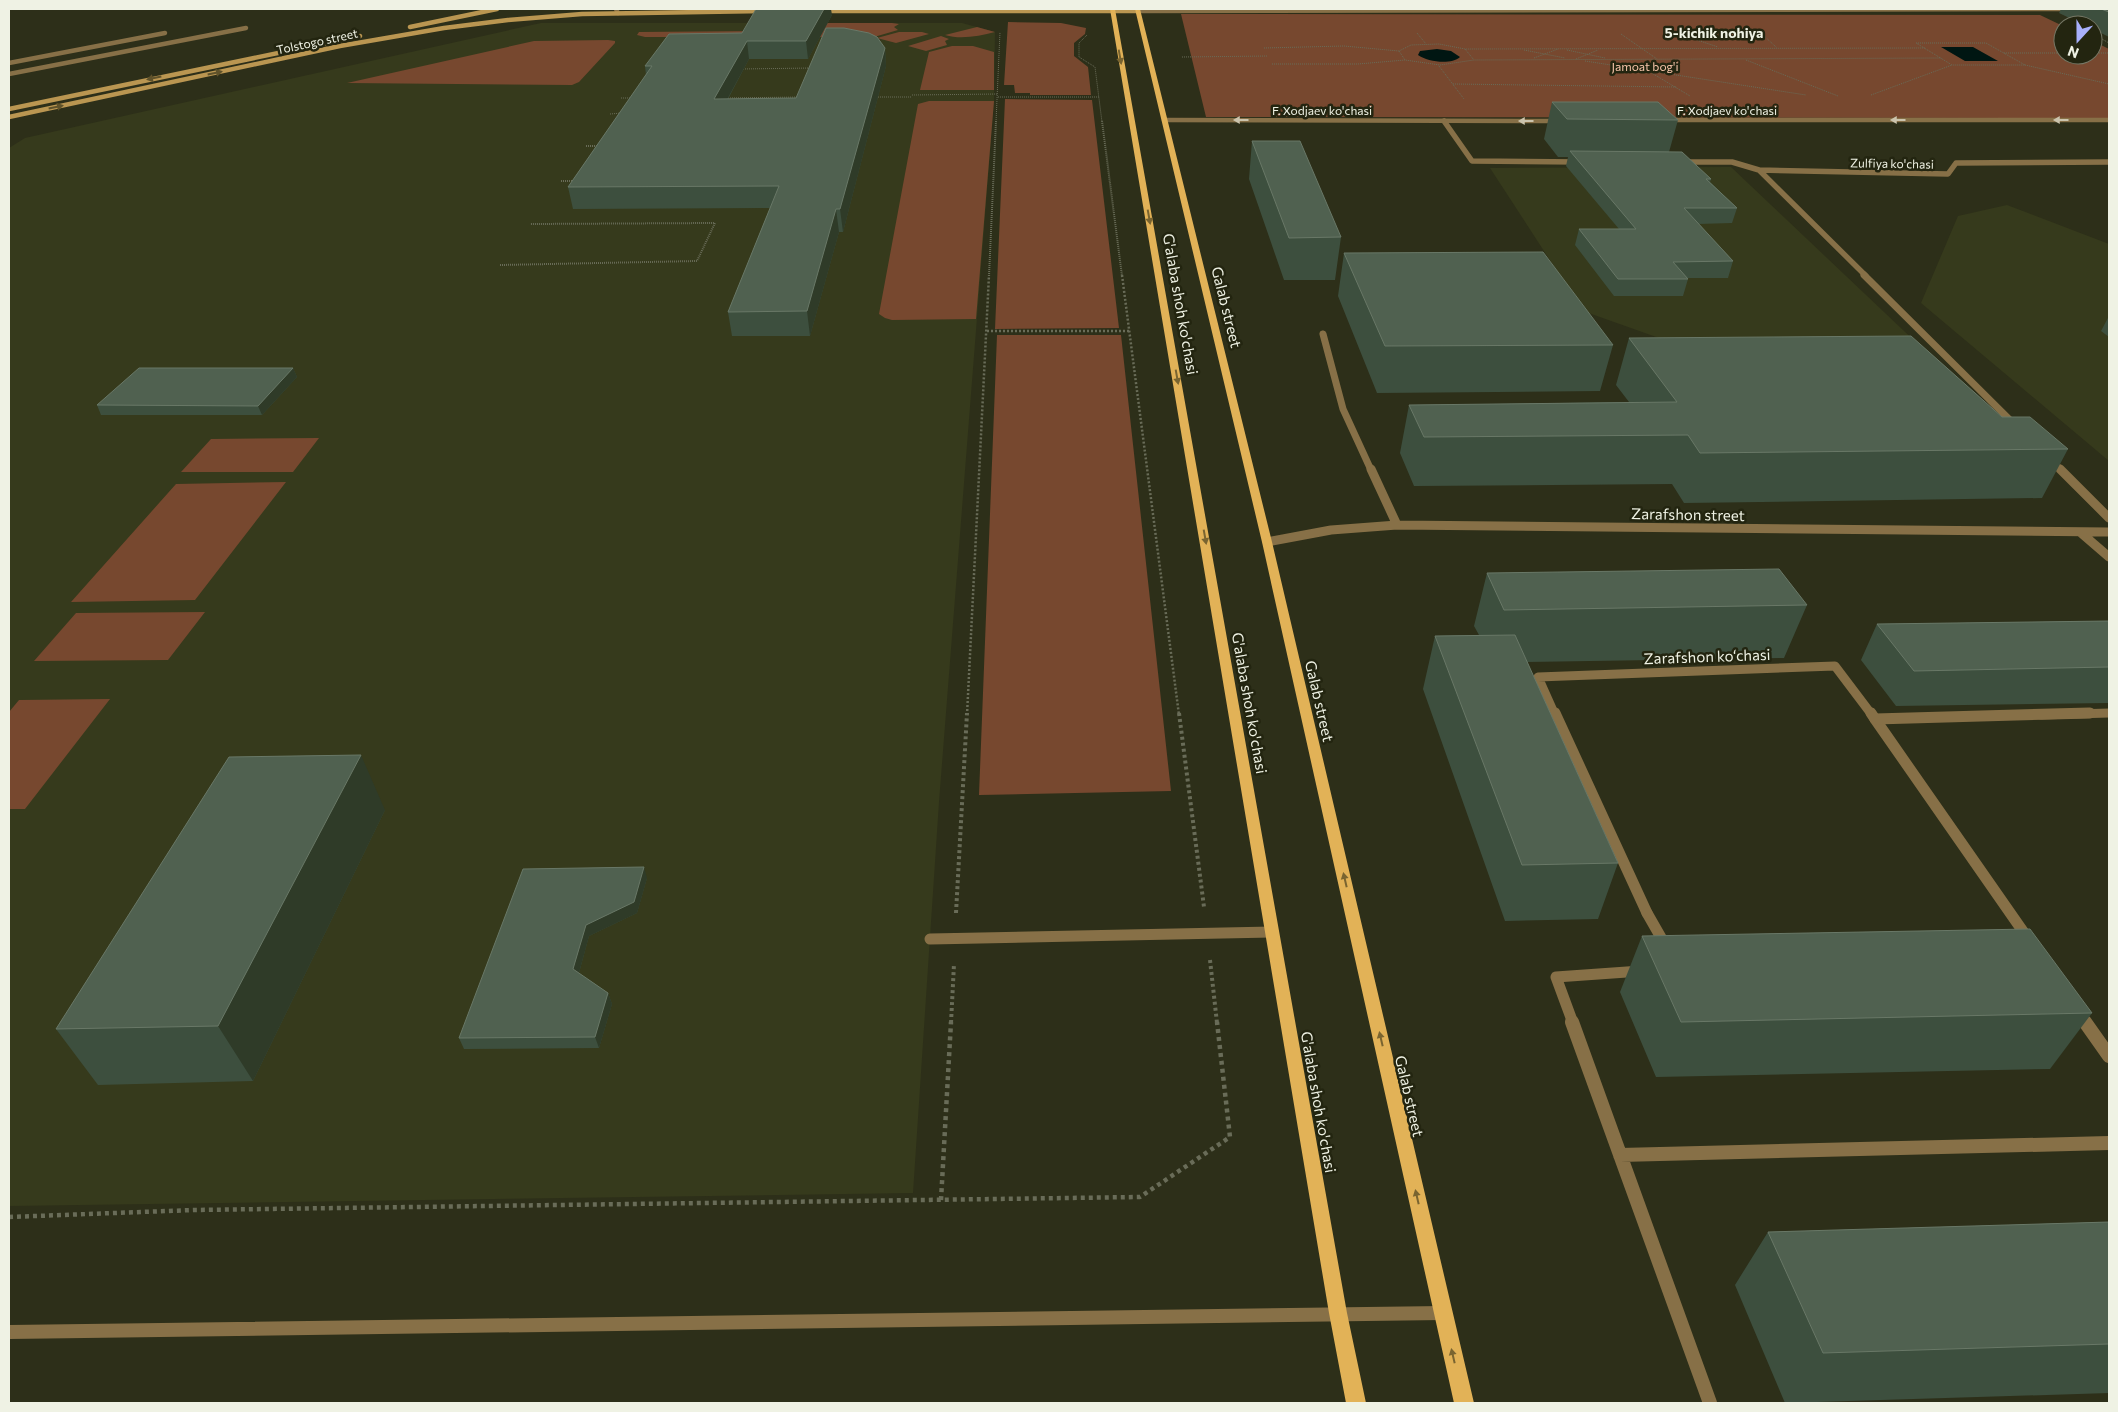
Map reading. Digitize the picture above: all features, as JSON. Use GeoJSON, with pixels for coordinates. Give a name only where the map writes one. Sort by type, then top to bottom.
{"type":"FeatureCollection","features":[{"type":"Feature","properties":{"kind":"main road"},"geometry":{"type":"LineString","coordinates":[[404,29],[497,9]]}},
{"type":"Feature","properties":{"kind":"main road","name":"G'alaba shoh ko'chasi"},"geometry":{"type":"LineString","coordinates":[[1113,10],[1338,1313],[1356,1403]]}},
{"type":"Feature","properties":{"kind":"main road"},"geometry":{"type":"LineString","coordinates":[[813,11],[1138,10]]}},
{"type":"Feature","properties":{"kind":"main road","name":"Galab street"},"geometry":{"type":"LineString","coordinates":[[1138,10],[1267,542],[1464,1403]]}},
{"type":"Feature","properties":{"kind":"main road","name":"Tolstogo street"},"geometry":{"type":"LineString","coordinates":[[9,117],[394,36],[471,24],[601,11]]}},
{"type":"Feature","properties":{"kind":"main road","name":"Tolstogo street"},"geometry":{"type":"LineString","coordinates":[[386,32],[488,17],[601,11],[774,11]]}},
{"type":"Feature","properties":{"kind":"main road","name":"Tolstogo street"},"geometry":{"type":"LineString","coordinates":[[9,109],[368,34]]}},
{"type":"Feature","properties":{"kind":"street"},"geometry":{"type":"LineString","coordinates":[[1138,10],[2081,9]]}},
{"type":"Feature","properties":{"kind":"street"},"geometry":{"type":"LineString","coordinates":[[9,74],[246,28]]}},
{"type":"Feature","properties":{"kind":"street"},"geometry":{"type":"LineString","coordinates":[[9,64],[165,34]]}},
{"type":"Feature","properties":{"kind":"street"},"geometry":{"type":"LineString","coordinates":[[100,46],[114,54]]}},
{"type":"Feature","properties":{"kind":"street","name":"F. Xodjaev ko'chasi"},"geometry":{"type":"LineString","coordinates":[[1164,120],[1572,121]]}},
{"type":"Feature","properties":{"kind":"street","name":"F. Xodjaev ko'chasi"},"geometry":{"type":"LineString","coordinates":[[1660,120],[2109,120]]}},
{"type":"Feature","properties":{"kind":"street"},"geometry":{"type":"LineString","coordinates":[[1444,121],[1472,161],[1582,162]]}},
{"type":"Feature","properties":{"kind":"street"},"geometry":{"type":"LineString","coordinates":[[1672,162],[1732,162],[1759,170],[2025,434]]}},
{"type":"Feature","properties":{"kind":"street","name":"Zulfiya ko'chasi"},"geometry":{"type":"LineString","coordinates":[[1759,170],[1948,174],[1956,163],[2109,162]]}},
{"type":"Feature","properties":{"kind":"street"},"geometry":{"type":"LineString","coordinates":[[1323,334],[1343,409],[1397,524]]}},
{"type":"Feature","properties":{"kind":"street"},"geometry":{"type":"LineString","coordinates":[[2046,455],[2109,518]]}},
{"type":"Feature","properties":{"kind":"street","name":"Zarafshon street"},"geometry":{"type":"LineString","coordinates":[[1267,542],[1332,530],[1397,524],[2109,532]]}},
{"type":"Feature","properties":{"kind":"street"},"geometry":{"type":"LineString","coordinates":[[2080,532],[2109,557]]}},
{"type":"Feature","properties":{"kind":"street","name":"Zarafshon ko‘chasi"},"geometry":{"type":"LineString","coordinates":[[1675,961],[1647,913],[1538,677],[1835,666],[1875,719]]}},
{"type":"Feature","properties":{"kind":"street"},"geometry":{"type":"LineString","coordinates":[[1875,719],[2109,713]]}},
{"type":"Feature","properties":{"kind":"street"},"geometry":{"type":"LineString","coordinates":[[1875,719],[2037,952]]}},
{"type":"Feature","properties":{"kind":"street"},"geometry":{"type":"LineString","coordinates":[[930,939],[1273,932]]}},
{"type":"Feature","properties":{"kind":"street"},"geometry":{"type":"LineString","coordinates":[[1651,971],[1556,977],[1710,1403]]}},
{"type":"Feature","properties":{"kind":"street"},"geometry":{"type":"LineString","coordinates":[[2070,1000],[2109,1056]]}},
{"type":"Feature","properties":{"kind":"street"},"geometry":{"type":"LineString","coordinates":[[1620,1155],[2109,1143]]}},
{"type":"Feature","properties":{"kind":"street"},"geometry":{"type":"LineString","coordinates":[[9,1332],[1443,1313]]}},
{"type":"Feature","properties":{"kind":"path"},"geometry":{"type":"LineString","coordinates":[[941,1200],[987,332],[1001,11]]}},
{"type":"Feature","properties":{"kind":"path"},"geometry":{"type":"LineString","coordinates":[[9,1217],[194,1210],[1140,1197],[1230,1137],[1207,933],[1100,97],[1095,67],[1079,57],[1079,43],[1093,30]]}},
{"type":"Feature","properties":{"kind":"path"},"geometry":{"type":"LineString","coordinates":[[1952,65],[1916,43],[1986,43],[2025,65]]}},
{"type":"Feature","properties":{"kind":"path"},"geometry":{"type":"LineString","coordinates":[[1264,48],[1344,46],[1399,51],[1411,45],[1439,44],[1465,49],[1925,48]]}},
{"type":"Feature","properties":{"kind":"path"},"geometry":{"type":"LineString","coordinates":[[1518,48],[1574,60],[1814,96]]}},
{"type":"Feature","properties":{"kind":"path"},"geometry":{"type":"LineString","coordinates":[[1530,60],[1561,48],[1613,60]]}},
{"type":"Feature","properties":{"kind":"path"},"geometry":{"type":"LineString","coordinates":[[1574,60],[1600,48]]}},
{"type":"Feature","properties":{"kind":"path"},"geometry":{"type":"LineString","coordinates":[[1644,48],[1658,59]]}},
{"type":"Feature","properties":{"kind":"path"},"geometry":{"type":"LineString","coordinates":[[1465,49],[1474,60]]}},
{"type":"Feature","properties":{"kind":"path"},"geometry":{"type":"LineString","coordinates":[[1399,51],[1404,60]]}},
{"type":"Feature","properties":{"kind":"path"},"geometry":{"type":"LineString","coordinates":[[2003,53],[2053,53]]}},
{"type":"Feature","properties":{"kind":"path"},"geometry":{"type":"LineString","coordinates":[[1182,57],[1268,56]]}},
{"type":"Feature","properties":{"kind":"path"},"geometry":{"type":"LineString","coordinates":[[1272,64],[1358,64],[1404,60],[1426,65],[1456,65],[1474,60],[1941,58]]}},
{"type":"Feature","properties":{"kind":"path"},"geometry":{"type":"LineString","coordinates":[[1439,65],[1469,105]]}},
{"type":"Feature","properties":{"kind":"path"},"geometry":{"type":"LineString","coordinates":[[1871,95],[1952,65],[2025,65],[2109,84]]}},
{"type":"Feature","properties":{"kind":"path"},"geometry":{"type":"LineString","coordinates":[[742,69],[816,68]]}},
{"type":"Feature","properties":{"kind":"path"},"geometry":{"type":"LineString","coordinates":[[1453,84],[1676,87]]}},
{"type":"Feature","properties":{"kind":"path"},"geometry":{"type":"LineString","coordinates":[[872,97],[998,95],[1100,97]]}},
{"type":"Feature","properties":{"kind":"path"},"geometry":{"type":"LineString","coordinates":[[720,98],[802,97],[799,104]]}},
{"type":"Feature","properties":{"kind":"path"},"geometry":{"type":"LineString","coordinates":[[621,98],[639,98]]}},
{"type":"Feature","properties":{"kind":"path"},"geometry":{"type":"LineString","coordinates":[[1833,99],[1843,100]]}},
{"type":"Feature","properties":{"kind":"path"},"geometry":{"type":"LineString","coordinates":[[610,114],[629,113]]}},
{"type":"Feature","properties":{"kind":"path"},"geometry":{"type":"LineString","coordinates":[[586,146],[606,146]]}},
{"type":"Feature","properties":{"kind":"path"},"geometry":{"type":"LineString","coordinates":[[561,181],[580,181]]}},
{"type":"Feature","properties":{"kind":"path"},"geometry":{"type":"LineString","coordinates":[[500,265],[697,262],[715,222],[530,224]]}},
{"type":"Feature","properties":{"kind":"path"},"geometry":{"type":"LineString","coordinates":[[987,332],[1129,331]]}},
{"type":"Feature","properties":{"kind":"shaded area"},"geometry":{"type":"Polygon","coordinates":[[[541,23],[962,23],[995,32],[994,101],[939,802],[913,1193],[9,1206],[9,148],[25,138],[541,23]]]}},
{"type":"Feature","properties":{"kind":"shaded area"},"geometry":{"type":"Polygon","coordinates":[[[1941,47],[1973,47],[1998,61],[1965,61],[1941,47]]]}},
{"type":"Feature","properties":{"kind":"shaded area"},"geometry":{"type":"Polygon","coordinates":[[[1437,49],[1451,51],[1460,57],[1451,61],[1439,62],[1418,55],[1420,51],[1437,49]]]}},
{"type":"Feature","properties":{"kind":"shaded area"},"geometry":{"type":"Polygon","coordinates":[[[1731,167],[1942,367],[1707,355],[1583,311],[1490,168],[1731,167]]]}},
{"type":"Feature","properties":{"kind":"shaded area"},"geometry":{"type":"Polygon","coordinates":[[[2007,205],[2109,244],[2109,461],[1921,303],[1958,216],[2007,205]]]}},
{"type":"Feature","properties":{"kind":"green space","name":"Jamoat bog'i"},"geometry":{"type":"Polygon","coordinates":[[[1181,14],[2040,15],[2053,21],[2053,65],[2103,65],[2103,46],[2109,49],[2109,118],[1206,117],[1181,14]]]}},
{"type":"Feature","properties":{"kind":"green space"},"geometry":{"type":"Polygon","coordinates":[[[1008,22],[1061,23],[1086,28],[1085,34],[1074,43],[1074,56],[1088,67],[1091,95],[1030,95],[1030,93],[1015,93],[1014,85],[1004,85],[1008,22]]]}},
{"type":"Feature","properties":{"kind":"green space"},"geometry":{"type":"Polygon","coordinates":[[[762,23],[899,24],[894,27],[898,30],[874,37],[645,37],[637,35],[639,32],[756,31],[762,23]]]}},
{"type":"Feature","properties":{"kind":"green space"},"geometry":{"type":"Polygon","coordinates":[[[977,27],[995,32],[964,37],[945,35],[977,27]]]}},
{"type":"Feature","properties":{"kind":"green space"},"geometry":{"type":"Polygon","coordinates":[[[899,32],[922,32],[929,34],[896,43],[877,38],[899,32]]]}},
{"type":"Feature","properties":{"kind":"green space"},"geometry":{"type":"Polygon","coordinates":[[[941,36],[949,39],[945,41],[947,45],[926,51],[908,46],[941,36]]]}},
{"type":"Feature","properties":{"kind":"green space"},"geometry":{"type":"Polygon","coordinates":[[[534,41],[615,41],[615,43],[579,82],[572,85],[347,83],[534,41]]]}},
{"type":"Feature","properties":{"kind":"green space"},"geometry":{"type":"Polygon","coordinates":[[[952,46],[973,46],[994,52],[994,90],[920,90],[929,52],[952,46]]]}},
{"type":"Feature","properties":{"kind":"green space"},"geometry":{"type":"Polygon","coordinates":[[[1005,99],[1092,100],[1119,328],[995,329],[1005,99]]]}},
{"type":"Feature","properties":{"kind":"green space"},"geometry":{"type":"Polygon","coordinates":[[[929,101],[994,101],[976,319],[892,320],[879,314],[918,104],[929,101]]]}},
{"type":"Feature","properties":{"kind":"green space"},"geometry":{"type":"Polygon","coordinates":[[[997,335],[1121,335],[1171,791],[979,795],[997,335]]]}},
{"type":"Feature","properties":{"kind":"green space"},"geometry":{"type":"Polygon","coordinates":[[[319,438],[293,472],[181,472],[211,439],[319,438]]]}},
{"type":"Feature","properties":{"kind":"green space"},"geometry":{"type":"Polygon","coordinates":[[[286,482],[195,600],[71,602],[176,484],[286,482]]]}},
{"type":"Feature","properties":{"kind":"green space"},"geometry":{"type":"Polygon","coordinates":[[[205,612],[168,660],[34,661],[76,613],[205,612]]]}},
{"type":"Feature","properties":{"kind":"green space"},"geometry":{"type":"Polygon","coordinates":[[[110,699],[25,809],[9,809],[9,712],[19,700],[110,699]]]}},
{"type":"Feature","properties":{"kind":"building"},"geometry":{"type":"Polygon","coordinates":[[[756,9],[824,9],[806,41],[747,41],[714,99],[796,98],[826,28],[844,28],[869,33],[877,37],[885,48],[840,209],[836,209],[807,311],[728,312],[779,186],[568,187],[652,66],[645,66],[669,34],[742,33],[756,9]]]}},
{"type":"Feature","properties":{"kind":"building"},"geometry":{"type":"Polygon","coordinates":[[[1552,102],[1658,102],[1678,120],[1567,119],[1552,102]]]}},
{"type":"Feature","properties":{"kind":"building"},"geometry":{"type":"Polygon","coordinates":[[[1252,141],[1300,141],[1341,237],[1289,238],[1252,141]]]}},
{"type":"Feature","properties":{"kind":"building"},"geometry":{"type":"Polygon","coordinates":[[[1570,151],[1682,152],[1711,179],[1706,179],[1737,208],[1684,208],[1733,261],[1673,262],[1688,279],[1618,279],[1579,229],[1636,229],[1570,151]]]}},
{"type":"Feature","properties":{"kind":"building"},"geometry":{"type":"Polygon","coordinates":[[[1543,252],[1613,345],[1385,346],[1344,253],[1543,252]]]}},
{"type":"Feature","properties":{"kind":"building"},"geometry":{"type":"Polygon","coordinates":[[[1911,336],[2002,417],[2030,417],[2068,449],[1700,453],[1688,435],[1424,437],[1409,405],[1677,402],[1629,338],[1911,336]]]}},
{"type":"Feature","properties":{"kind":"building"},"geometry":{"type":"Polygon","coordinates":[[[139,368],[293,368],[258,406],[97,405],[139,368]]]}},
{"type":"Feature","properties":{"kind":"building"},"geometry":{"type":"Polygon","coordinates":[[[1779,569],[1807,605],[1504,610],[1487,573],[1779,569]]]}},
{"type":"Feature","properties":{"kind":"building"},"geometry":{"type":"Polygon","coordinates":[[[2109,621],[2109,667],[1914,671],[1877,624],[2109,621]]]}},
{"type":"Feature","properties":{"kind":"building"},"geometry":{"type":"Polygon","coordinates":[[[1515,635],[1618,863],[1522,865],[1435,636],[1515,635]]]}},
{"type":"Feature","properties":{"kind":"building"},"geometry":{"type":"Polygon","coordinates":[[[361,755],[218,1026],[56,1029],[229,757],[361,755]]]}},
{"type":"Feature","properties":{"kind":"building"},"geometry":{"type":"Polygon","coordinates":[[[644,867],[634,902],[586,925],[573,969],[608,993],[595,1037],[459,1038],[523,869],[644,867]]]}},
{"type":"Feature","properties":{"kind":"building"},"geometry":{"type":"Polygon","coordinates":[[[2030,929],[2092,1013],[1681,1022],[1642,936],[2030,929]]]}},
{"type":"Feature","properties":{"kind":"building"},"geometry":{"type":"Polygon","coordinates":[[[2109,1222],[2109,1344],[1823,1353],[1768,1232],[2109,1222]]]}},
{"type":"Feature","properties":{"kind":"district","name":"5-kichik nohiya"},"geometry":{"type":"Point","coordinates":[1714,32]}}]}
